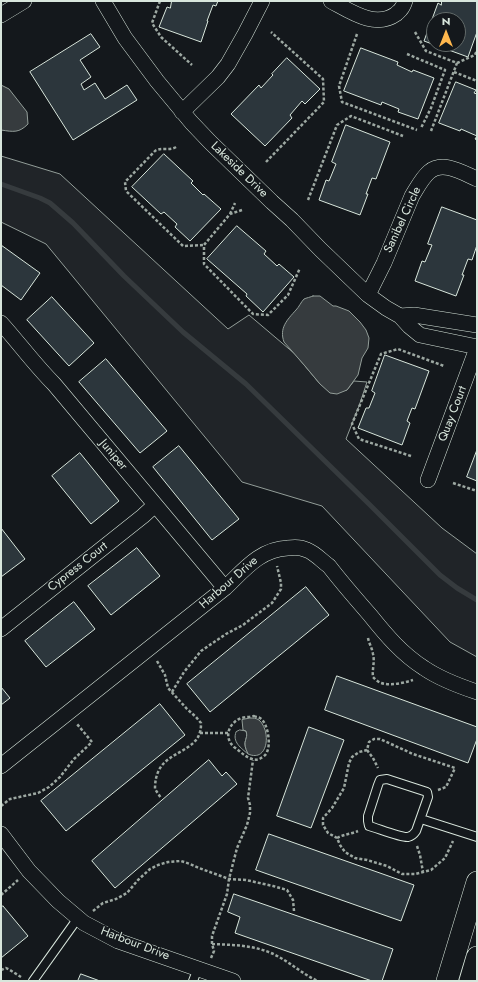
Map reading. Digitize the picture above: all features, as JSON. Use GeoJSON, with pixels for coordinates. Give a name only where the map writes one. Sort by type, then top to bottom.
{"type":"FeatureCollection","features":[{"type":"Feature","properties":{"kind":"street"},"geometry":{"type":"LineString","coordinates":[[1,15],[24,1]]}},
{"type":"Feature","properties":{"kind":"street","name":"Lakeside Drive"},"geometry":{"type":"LineString","coordinates":[[103,1],[125,38],[182,112],[210,142],[368,295],[400,316],[420,335],[477,348]]}},
{"type":"Feature","properties":{"kind":"street"},"geometry":{"type":"LineString","coordinates":[[182,112],[218,77],[228,64],[262,1]]}},
{"type":"Feature","properties":{"kind":"street"},"geometry":{"type":"LineString","coordinates":[[331,1],[363,17],[376,20],[390,18],[400,10],[405,1]]}},
{"type":"Feature","properties":{"kind":"street","name":"Sanibel Circle"},"geometry":{"type":"LineString","coordinates":[[368,295],[384,262],[412,196],[429,172],[435,168],[443,167],[456,170],[477,179]]}},
{"type":"Feature","properties":{"kind":"street"},"geometry":{"type":"LineString","coordinates":[[400,316],[414,315],[477,325]]}},
{"type":"Feature","properties":{"kind":"street","name":"Juniper"},"geometry":{"type":"LineString","coordinates":[[1,323],[225,588]]}},
{"type":"Feature","properties":{"kind":"street","name":"Quay Court"},"geometry":{"type":"LineString","coordinates":[[428,480],[477,348]]}},
{"type":"Feature","properties":{"kind":"street","name":"Cypress Court"},"geometry":{"type":"LineString","coordinates":[[1,629],[155,505]]}},
{"type":"Feature","properties":{"kind":"street","name":"Harbour Drive"},"geometry":{"type":"LineString","coordinates":[[1,766],[225,588],[253,561],[274,550],[297,547],[318,557],[329,566],[400,650],[429,671],[462,687],[477,692]]}},
{"type":"Feature","properties":{"kind":"street","name":"Harbour Drive"},"geometry":{"type":"LineString","coordinates":[[1,835],[29,871],[58,901],[81,921],[118,941],[196,974],[233,981]]}},
{"type":"Feature","properties":{"kind":"street"},"geometry":{"type":"LineString","coordinates":[[447,981],[477,882]]}},
{"type":"Feature","properties":{"kind":"street"},"geometry":{"type":"LineString","coordinates":[[470,981],[477,957]]}},
{"type":"Feature","properties":{"kind":"lane"},"geometry":{"type":"LineString","coordinates":[[387,779],[427,792],[428,794],[416,831],[409,837],[369,826],[368,816],[380,780],[387,779]]}},
{"type":"Feature","properties":{"kind":"lane"},"geometry":{"type":"LineString","coordinates":[[421,819],[477,837]]}},
{"type":"Feature","properties":{"kind":"lane"},"geometry":{"type":"LineString","coordinates":[[33,981],[81,921]]}},
{"type":"Feature","properties":{"kind":"path"},"geometry":{"type":"LineString","coordinates":[[160,1],[152,23],[161,36],[192,65]]}},
{"type":"Feature","properties":{"kind":"path"},"geometry":{"type":"LineString","coordinates":[[266,162],[324,102],[323,79],[271,32]]}},
{"type":"Feature","properties":{"kind":"path"},"geometry":{"type":"LineString","coordinates":[[415,32],[426,51],[457,63],[475,55],[477,50]]}},
{"type":"Feature","properties":{"kind":"path"},"geometry":{"type":"LineString","coordinates":[[357,34],[339,86],[342,102],[417,130]]}},
{"type":"Feature","properties":{"kind":"path"},"geometry":{"type":"LineString","coordinates":[[407,54],[445,70],[431,108],[421,128]]}},
{"type":"Feature","properties":{"kind":"path"},"geometry":{"type":"LineString","coordinates":[[431,131],[457,63]]}},
{"type":"Feature","properties":{"kind":"path"},"geometry":{"type":"LineString","coordinates":[[454,72],[477,81]]}},
{"type":"Feature","properties":{"kind":"path"},"geometry":{"type":"LineString","coordinates":[[308,200],[337,125],[351,116],[403,136]]}},
{"type":"Feature","properties":{"kind":"path"},"geometry":{"type":"LineString","coordinates":[[176,147],[173,149],[158,149],[154,151],[125,182],[126,191],[183,246],[204,245]]}},
{"type":"Feature","properties":{"kind":"path"},"geometry":{"type":"LineString","coordinates":[[235,203],[230,214],[204,245],[204,264],[253,314],[268,315],[288,295],[300,268]]}},
{"type":"Feature","properties":{"kind":"path"},"geometry":{"type":"LineString","coordinates":[[230,214],[242,210]]}},
{"type":"Feature","properties":{"kind":"path"},"geometry":{"type":"LineString","coordinates":[[411,456],[359,439],[352,424],[381,354],[398,349],[444,366]]}},
{"type":"Feature","properties":{"kind":"path"},"geometry":{"type":"LineString","coordinates":[[453,483],[477,491]]}},
{"type":"Feature","properties":{"kind":"path"},"geometry":{"type":"LineString","coordinates":[[172,692],[184,672],[201,650],[226,634],[243,626],[272,603],[281,589],[282,584],[274,550]]}},
{"type":"Feature","properties":{"kind":"path"},"geometry":{"type":"LineString","coordinates":[[372,618],[367,635],[373,653],[373,677],[380,683],[404,683],[418,679],[429,671]]}},
{"type":"Feature","properties":{"kind":"path"},"geometry":{"type":"LineString","coordinates":[[148,649],[166,675],[168,688],[201,723],[200,733],[195,742],[172,756],[160,769],[157,776],[155,789],[161,798]]}},
{"type":"Feature","properties":{"kind":"path"},"geometry":{"type":"LineString","coordinates":[[1,806],[10,799],[38,793],[49,788],[74,759],[92,742],[68,713]]}},
{"type":"Feature","properties":{"kind":"path"},"geometry":{"type":"LineString","coordinates":[[254,716],[260,718],[264,723],[269,738],[268,752],[264,757],[253,760],[244,755],[231,744],[228,734],[233,723],[242,718],[254,716]]}},
{"type":"Feature","properties":{"kind":"path"},"geometry":{"type":"LineString","coordinates":[[200,733],[228,734]]}},
{"type":"Feature","properties":{"kind":"path"},"geometry":{"type":"LineString","coordinates":[[367,750],[369,742],[374,738],[380,739],[413,754],[455,768],[446,788],[428,794]]}},
{"type":"Feature","properties":{"kind":"path"},"geometry":{"type":"LineString","coordinates":[[367,750],[373,758],[383,779]]}},
{"type":"Feature","properties":{"kind":"path"},"geometry":{"type":"LineString","coordinates":[[367,750],[358,752],[352,757],[349,763],[344,788],[332,808],[323,818],[323,824],[328,833],[337,838],[340,845],[346,852],[355,858],[387,866],[402,874],[416,874],[431,870],[445,858],[457,830]]}},
{"type":"Feature","properties":{"kind":"path"},"geometry":{"type":"LineString","coordinates":[[196,974],[200,960],[209,963],[214,951],[212,936],[227,894],[229,878],[237,848],[247,825],[250,813],[248,798],[253,760]]}},
{"type":"Feature","properties":{"kind":"path"},"geometry":{"type":"LineString","coordinates":[[337,838],[369,826]]}},
{"type":"Feature","properties":{"kind":"path"},"geometry":{"type":"LineString","coordinates":[[412,835],[420,855],[423,872]]}},
{"type":"Feature","properties":{"kind":"path"},"geometry":{"type":"LineString","coordinates":[[81,921],[103,903],[116,899],[126,893],[150,869],[168,862],[181,861],[229,878],[246,880],[287,890],[293,900],[294,911]]}},
{"type":"Feature","properties":{"kind":"path"},"geometry":{"type":"LineString","coordinates":[[1,895],[29,871]]}},
{"type":"Feature","properties":{"kind":"path"},"geometry":{"type":"LineString","coordinates":[[212,944],[241,945],[260,949],[278,956],[299,971],[318,981]]}},
{"type":"Feature","properties":{"kind":"shaded area"},"geometry":{"type":"Polygon","coordinates":[[[1,85],[9,89],[27,112],[28,124],[19,130],[1,130],[1,85]]]}},
{"type":"Feature","properties":{"kind":"shaded area"},"geometry":{"type":"Polygon","coordinates":[[[1,156],[60,174],[228,329],[249,315],[295,354],[320,384],[332,392],[347,390],[354,381],[367,382],[346,439],[442,528],[477,554],[477,657],[450,642],[322,506],[242,482],[46,244],[1,222],[1,156]]]}},
{"type":"Feature","properties":{"kind":"shaded area"},"geometry":{"type":"Polygon","coordinates":[[[313,296],[320,296],[333,306],[349,311],[366,330],[369,338],[368,348],[362,358],[358,375],[347,390],[337,394],[330,393],[320,384],[284,342],[282,332],[285,324],[304,299],[313,296]]]}},
{"type":"Feature","properties":{"kind":"shaded area"},"geometry":{"type":"Polygon","coordinates":[[[256,718],[263,725],[266,738],[264,750],[255,756],[248,754],[245,745],[247,733],[243,730],[242,720],[256,718]]]}},
{"type":"Feature","properties":{"kind":"shaded area"},"geometry":{"type":"Polygon","coordinates":[[[240,730],[246,731],[247,735],[245,745],[248,754],[236,742],[235,739],[236,732],[240,730]]]}},
{"type":"Feature","properties":{"kind":"building"},"geometry":{"type":"Polygon","coordinates":[[[172,1],[218,1],[216,6],[213,5],[201,42],[159,27],[167,7],[170,8],[172,1]]]}},
{"type":"Feature","properties":{"kind":"building"},"geometry":{"type":"Polygon","coordinates":[[[442,1],[477,1],[477,32],[468,57],[454,52],[466,52],[466,12],[435,12],[438,3],[441,5],[442,1]]]}},
{"type":"Feature","properties":{"kind":"building"},"geometry":{"type":"Polygon","coordinates":[[[91,34],[100,47],[80,60],[91,77],[81,84],[84,90],[95,83],[105,99],[127,85],[137,100],[73,140],[30,72],[91,34]]]}},
{"type":"Feature","properties":{"kind":"building"},"geometry":{"type":"Polygon","coordinates":[[[361,48],[398,62],[397,65],[412,72],[413,70],[434,78],[418,119],[398,112],[399,109],[382,102],[381,105],[344,91],[361,48]]]}},
{"type":"Feature","properties":{"kind":"building"},"geometry":{"type":"Polygon","coordinates":[[[287,58],[320,89],[305,104],[302,101],[290,115],[292,118],[265,146],[231,114],[259,85],[261,88],[287,58]]]}},
{"type":"Feature","properties":{"kind":"building"},"geometry":{"type":"Polygon","coordinates":[[[456,82],[476,90],[474,93],[477,94],[477,136],[461,129],[460,131],[439,123],[456,82]]]}},
{"type":"Feature","properties":{"kind":"building"},"geometry":{"type":"Polygon","coordinates":[[[346,125],[390,142],[376,179],[372,178],[360,215],[319,200],[326,180],[329,181],[336,164],[332,162],[346,125]]]}},
{"type":"Feature","properties":{"kind":"building"},"geometry":{"type":"Polygon","coordinates":[[[164,154],[193,181],[191,183],[203,195],[204,194],[221,209],[190,241],[175,227],[177,224],[164,212],[161,214],[132,187],[164,154]]]}},
{"type":"Feature","properties":{"kind":"building"},"geometry":{"type":"Polygon","coordinates":[[[442,207],[477,220],[477,245],[472,260],[468,259],[456,296],[415,281],[422,261],[425,262],[432,245],[428,244],[442,207]]]}},
{"type":"Feature","properties":{"kind":"building"},"geometry":{"type":"Polygon","coordinates":[[[237,226],[266,251],[264,254],[277,266],[279,264],[294,277],[263,312],[246,296],[247,294],[207,259],[237,226]]]}},
{"type":"Feature","properties":{"kind":"building"},"geometry":{"type":"Polygon","coordinates":[[[1,245],[40,273],[21,300],[1,285],[1,245]]]}},
{"type":"Feature","properties":{"kind":"building"},"geometry":{"type":"Polygon","coordinates":[[[52,297],[94,343],[69,366],[27,320],[52,297]]]}},
{"type":"Feature","properties":{"kind":"building"},"geometry":{"type":"Polygon","coordinates":[[[385,355],[429,371],[415,409],[412,408],[407,421],[410,423],[402,445],[358,428],[366,408],[369,408],[375,393],[372,391],[385,355]]]}},
{"type":"Feature","properties":{"kind":"building"},"geometry":{"type":"Polygon","coordinates":[[[106,359],[167,431],[140,453],[79,382],[106,359]]]}},
{"type":"Feature","properties":{"kind":"building"},"geometry":{"type":"Polygon","coordinates":[[[179,446],[239,519],[212,540],[153,467],[179,446]]]}},
{"type":"Feature","properties":{"kind":"building"},"geometry":{"type":"Polygon","coordinates":[[[477,450],[477,481],[467,477],[477,450]]]}},
{"type":"Feature","properties":{"kind":"building"},"geometry":{"type":"Polygon","coordinates":[[[80,453],[119,501],[91,524],[52,476],[80,453]]]}},
{"type":"Feature","properties":{"kind":"building"},"geometry":{"type":"Polygon","coordinates":[[[1,528],[25,559],[1,577],[1,528]]]}},
{"type":"Feature","properties":{"kind":"building"},"geometry":{"type":"Polygon","coordinates":[[[137,548],[160,576],[111,615],[88,586],[137,548]]]}},
{"type":"Feature","properties":{"kind":"building"},"geometry":{"type":"Polygon","coordinates":[[[306,587],[329,615],[210,712],[187,684],[306,587]]]}},
{"type":"Feature","properties":{"kind":"building"},"geometry":{"type":"Polygon","coordinates":[[[74,602],[95,629],[46,667],[25,641],[74,602]]]}},
{"type":"Feature","properties":{"kind":"building"},"geometry":{"type":"Polygon","coordinates":[[[337,676],[477,727],[477,739],[468,763],[325,710],[337,676]]]}},
{"type":"Feature","properties":{"kind":"building"},"geometry":{"type":"Polygon","coordinates":[[[1,687],[10,698],[1,705],[1,687]]]}},
{"type":"Feature","properties":{"kind":"building"},"geometry":{"type":"Polygon","coordinates":[[[160,704],[185,735],[66,831],[41,801],[160,704]]]}},
{"type":"Feature","properties":{"kind":"building"},"geometry":{"type":"Polygon","coordinates":[[[309,727],[344,740],[311,828],[277,816],[309,727]]]}},
{"type":"Feature","properties":{"kind":"building"},"geometry":{"type":"Polygon","coordinates":[[[209,760],[222,776],[226,772],[237,784],[115,888],[92,861],[209,760]]]}},
{"type":"Feature","properties":{"kind":"building"},"geometry":{"type":"Polygon","coordinates":[[[269,834],[414,885],[401,921],[256,870],[269,834]]]}},
{"type":"Feature","properties":{"kind":"building"},"geometry":{"type":"Polygon","coordinates":[[[234,894],[393,949],[382,981],[372,981],[235,933],[240,917],[228,912],[234,894]]]}},
{"type":"Feature","properties":{"kind":"building"},"geometry":{"type":"Polygon","coordinates":[[[3,906],[28,936],[1,958],[1,908],[3,906]]]}},
{"type":"Feature","properties":{"kind":"building"},"geometry":{"type":"Polygon","coordinates":[[[81,974],[100,981],[78,981],[81,974]]]}},
{"type":"Feature","properties":{"kind":"waterway"},"geometry":{"type":"LineString","coordinates":[[1,184],[50,203],[73,223],[124,276],[183,332],[246,384],[440,575],[457,588],[477,600]]}}]}
